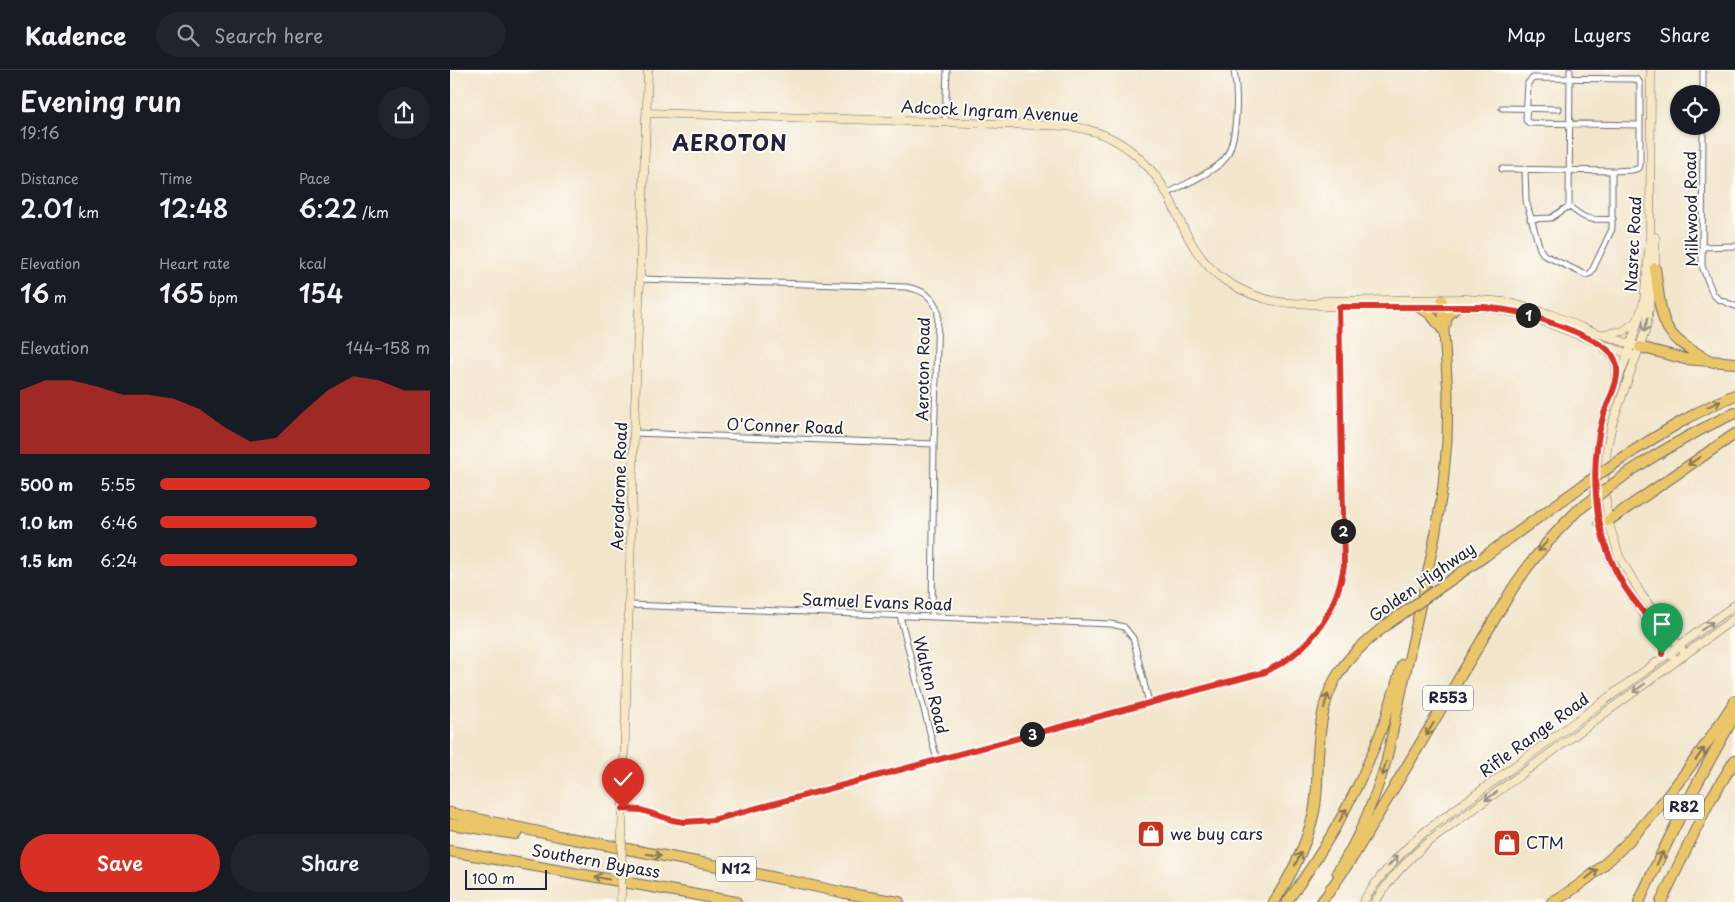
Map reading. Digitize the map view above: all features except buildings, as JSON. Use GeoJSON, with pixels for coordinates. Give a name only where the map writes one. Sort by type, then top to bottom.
{"type":"FeatureCollection","features":[{"type":"Feature","properties":{"kind":"highway"},"geometry":{"type":"LineString","coordinates":[[1655,268],[1664,321],[1668,331],[1682,345],[1714,362]]}},
{"type":"Feature","properties":{"kind":"highway"},"geometry":{"type":"LineString","coordinates":[[1636,350],[1685,359],[1735,363]]}},
{"type":"Feature","properties":{"kind":"highway","name":"Golden Highway"},"geometry":{"type":"LineString","coordinates":[[1274,902],[1296,864],[1312,819],[1317,793],[1320,726],[1329,691],[1355,651],[1389,623],[1627,455],[1670,428],[1735,395]]}},
{"type":"Feature","properties":{"kind":"highway","name":"R553"},"geometry":{"type":"LineString","coordinates":[[1329,892],[1368,832],[1513,588],[1537,553],[1577,511],[1632,470],[1681,440],[1735,413]]}},
{"type":"Feature","properties":{"kind":"highway"},"geometry":{"type":"LineString","coordinates":[[1604,522],[1735,434]]}},
{"type":"Feature","properties":{"kind":"highway"},"geometry":{"type":"LineString","coordinates":[[1552,902],[1576,887],[1604,864],[1634,834],[1666,798],[1735,701]]}},
{"type":"Feature","properties":{"kind":"highway","name":"R82"},"geometry":{"type":"LineString","coordinates":[[1639,902],[1678,819],[1735,715]]}},
{"type":"Feature","properties":{"kind":"highway","name":"R82"},"geometry":{"type":"LineString","coordinates":[[1661,902],[1709,802],[1735,760]]}},
{"type":"Feature","properties":{"kind":"highway","name":"Southern Bypass"},"geometry":{"type":"LineString","coordinates":[[450,813],[572,839],[899,902]]}},
{"type":"Feature","properties":{"kind":"highway"},"geometry":{"type":"LineString","coordinates":[[450,824],[548,839],[572,839]]}},
{"type":"Feature","properties":{"kind":"highway","name":"Southern Bypass"},"geometry":{"type":"LineString","coordinates":[[450,851],[736,902]]}},
{"type":"Feature","properties":{"kind":"main road","name":"Aerodrome Road"},"geometry":{"type":"LineString","coordinates":[[621,902],[634,432],[648,70]]}},
{"type":"Feature","properties":{"kind":"main road","name":"Nasrec Road"},"geometry":{"type":"LineString","coordinates":[[1636,350],[1639,319],[1644,301],[1650,241],[1652,70]]}},
{"type":"Feature","properties":{"kind":"main road","name":"Nasrec Road"},"geometry":{"type":"LineString","coordinates":[[1656,70],[1655,268],[1647,322],[1612,424],[1607,449],[1604,484],[1604,522],[1610,559],[1624,586],[1676,661]]}},
{"type":"Feature","properties":{"kind":"main road","name":"Adcock Ingram Avenue"},"geometry":{"type":"LineString","coordinates":[[647,113],[1068,126],[1096,132],[1115,140],[1136,155],[1156,175],[1191,243],[1205,261],[1225,280],[1260,297],[1289,303],[1314,304],[1324,301],[1339,304],[1418,306],[1484,300],[1506,302],[1527,306],[1636,350]]}},
{"type":"Feature","properties":{"kind":"main road","name":"Adcock Ingram Avenue"},"geometry":{"type":"LineString","coordinates":[[1339,304],[1442,304],[1457,307],[1484,307],[1524,314],[1628,354],[1636,350]]}},
{"type":"Feature","properties":{"kind":"main road"},"geometry":{"type":"LineString","coordinates":[[1329,892],[1335,875],[1363,826],[1379,787],[1436,531],[1444,467],[1448,394],[1442,304]]}},
{"type":"Feature","properties":{"kind":"main road"},"geometry":{"type":"LineString","coordinates":[[1418,306],[1430,314],[1444,332]]}},
{"type":"Feature","properties":{"kind":"main road"},"geometry":{"type":"LineString","coordinates":[[1444,332],[1448,316],[1457,307]]}},
{"type":"Feature","properties":{"kind":"main road"},"geometry":{"type":"LineString","coordinates":[[1600,334],[1624,331],[1639,319]]}},
{"type":"Feature","properties":{"kind":"main road"},"geometry":{"type":"LineString","coordinates":[[1593,340],[1609,351],[1614,357],[1617,369],[1615,387]]}},
{"type":"Feature","properties":{"kind":"main road","name":"Nasrec Road"},"geometry":{"type":"LineString","coordinates":[[1628,354],[1603,417],[1597,446],[1595,492],[1604,522],[1619,556],[1641,594],[1685,654]]}},
{"type":"Feature","properties":{"kind":"main road","name":"Rifle Range Road"},"geometry":{"type":"LineString","coordinates":[[1363,901],[1376,881],[1395,859],[1427,830],[1735,605]]}},
{"type":"Feature","properties":{"kind":"main road","name":"Rifle Range Road"},"geometry":{"type":"LineString","coordinates":[[1375,902],[1382,890],[1407,860],[1430,841],[1735,618]]}},
{"type":"Feature","properties":{"kind":"main road"},"geometry":{"type":"LineString","coordinates":[[1287,901],[1327,843],[1357,786],[1384,723],[1417,619]]}},
{"type":"Feature","properties":{"kind":"main road"},"geometry":{"type":"LineString","coordinates":[[1665,628],[1679,638],[1690,638]]}},
{"type":"Feature","properties":{"kind":"main road"},"geometry":{"type":"LineString","coordinates":[[1657,662],[1662,651],[1660,637]]}},
{"type":"Feature","properties":{"kind":"main road","name":"R553"},"geometry":{"type":"LineString","coordinates":[[1321,902],[1329,892]]}},
{"type":"Feature","properties":{"kind":"street"},"geometry":{"type":"LineString","coordinates":[[945,122],[947,70]]}},
{"type":"Feature","properties":{"kind":"street"},"geometry":{"type":"LineString","coordinates":[[1167,194],[1213,169],[1227,155],[1234,139],[1236,84],[1234,70]]}},
{"type":"Feature","properties":{"kind":"street"},"geometry":{"type":"LineString","coordinates":[[1568,206],[1570,70]]}},
{"type":"Feature","properties":{"kind":"street"},"geometry":{"type":"LineString","coordinates":[[1703,70],[1703,85]]}},
{"type":"Feature","properties":{"kind":"street"},"geometry":{"type":"LineString","coordinates":[[1502,170],[1612,171],[1639,168],[1640,124],[1640,84],[1638,80],[1634,78],[1535,78],[1528,83],[1526,120],[1529,123],[1640,124]]}},
{"type":"Feature","properties":{"kind":"street"},"geometry":{"type":"LineString","coordinates":[[1502,108],[1559,109]]}},
{"type":"Feature","properties":{"kind":"street","name":"Milkwood Road"},"geometry":{"type":"LineString","coordinates":[[1703,135],[1702,266],[1711,292],[1718,299],[1735,306]]}},
{"type":"Feature","properties":{"kind":"street"},"geometry":{"type":"LineString","coordinates":[[1525,169],[1526,201],[1530,219],[1542,252],[1586,275],[1591,273],[1612,229],[1612,171]]}},
{"type":"Feature","properties":{"kind":"street"},"geometry":{"type":"LineString","coordinates":[[1530,219],[1551,218],[1568,206]]}},
{"type":"Feature","properties":{"kind":"street"},"geometry":{"type":"LineString","coordinates":[[1568,206],[1584,218],[1613,218]]}},
{"type":"Feature","properties":{"kind":"street"},"geometry":{"type":"LineString","coordinates":[[1702,246],[1735,246]]}},
{"type":"Feature","properties":{"kind":"street","name":"Aeroton Road"},"geometry":{"type":"LineString","coordinates":[[640,279],[906,288],[924,292],[934,302],[938,312],[932,617]]}},
{"type":"Feature","properties":{"kind":"street"},"geometry":{"type":"LineString","coordinates":[[623,809],[641,810],[684,822],[713,820],[1265,672],[1288,659],[1305,645],[1322,624],[1338,592],[1344,566],[1339,304]]}},
{"type":"Feature","properties":{"kind":"street","name":"O'Conner Road"},"geometry":{"type":"LineString","coordinates":[[634,432],[934,444]]}},
{"type":"Feature","properties":{"kind":"street","name":"Samuel Evans Road"},"geometry":{"type":"LineString","coordinates":[[629,604],[1111,624],[1124,627],[1132,638],[1149,703]]}},
{"type":"Feature","properties":{"kind":"street","name":"Walton Road"},"geometry":{"type":"LineString","coordinates":[[900,616],[937,760]]}},
{"type":"Feature","properties":{"kind":"place","name":"we buy cars"},"geometry":{"type":"Point","coordinates":[1151,834]}},
{"type":"Feature","properties":{"kind":"place","name":"CTM"},"geometry":{"type":"Point","coordinates":[1507,843]}},
{"type":"Feature","properties":{"kind":"district","name":"AEROTON"},"geometry":{"type":"Point","coordinates":[730,144]}},
{"type":"Feature","properties":{"kind":"route"},"geometry":{"type":"LineString","coordinates":[[623,809],[641,810],[684,822],[713,820],[1265,672],[1288,659],[1305,645],[1322,624],[1338,592],[1344,566],[1339,307],[1418,306],[1505,309],[1574,332],[1593,340],[1611,353],[1616,362],[1617,374],[1615,387],[1603,417],[1597,446],[1595,471],[1595,492],[1600,523],[1610,559],[1624,586],[1660,637],[1662,654]]}}]}
